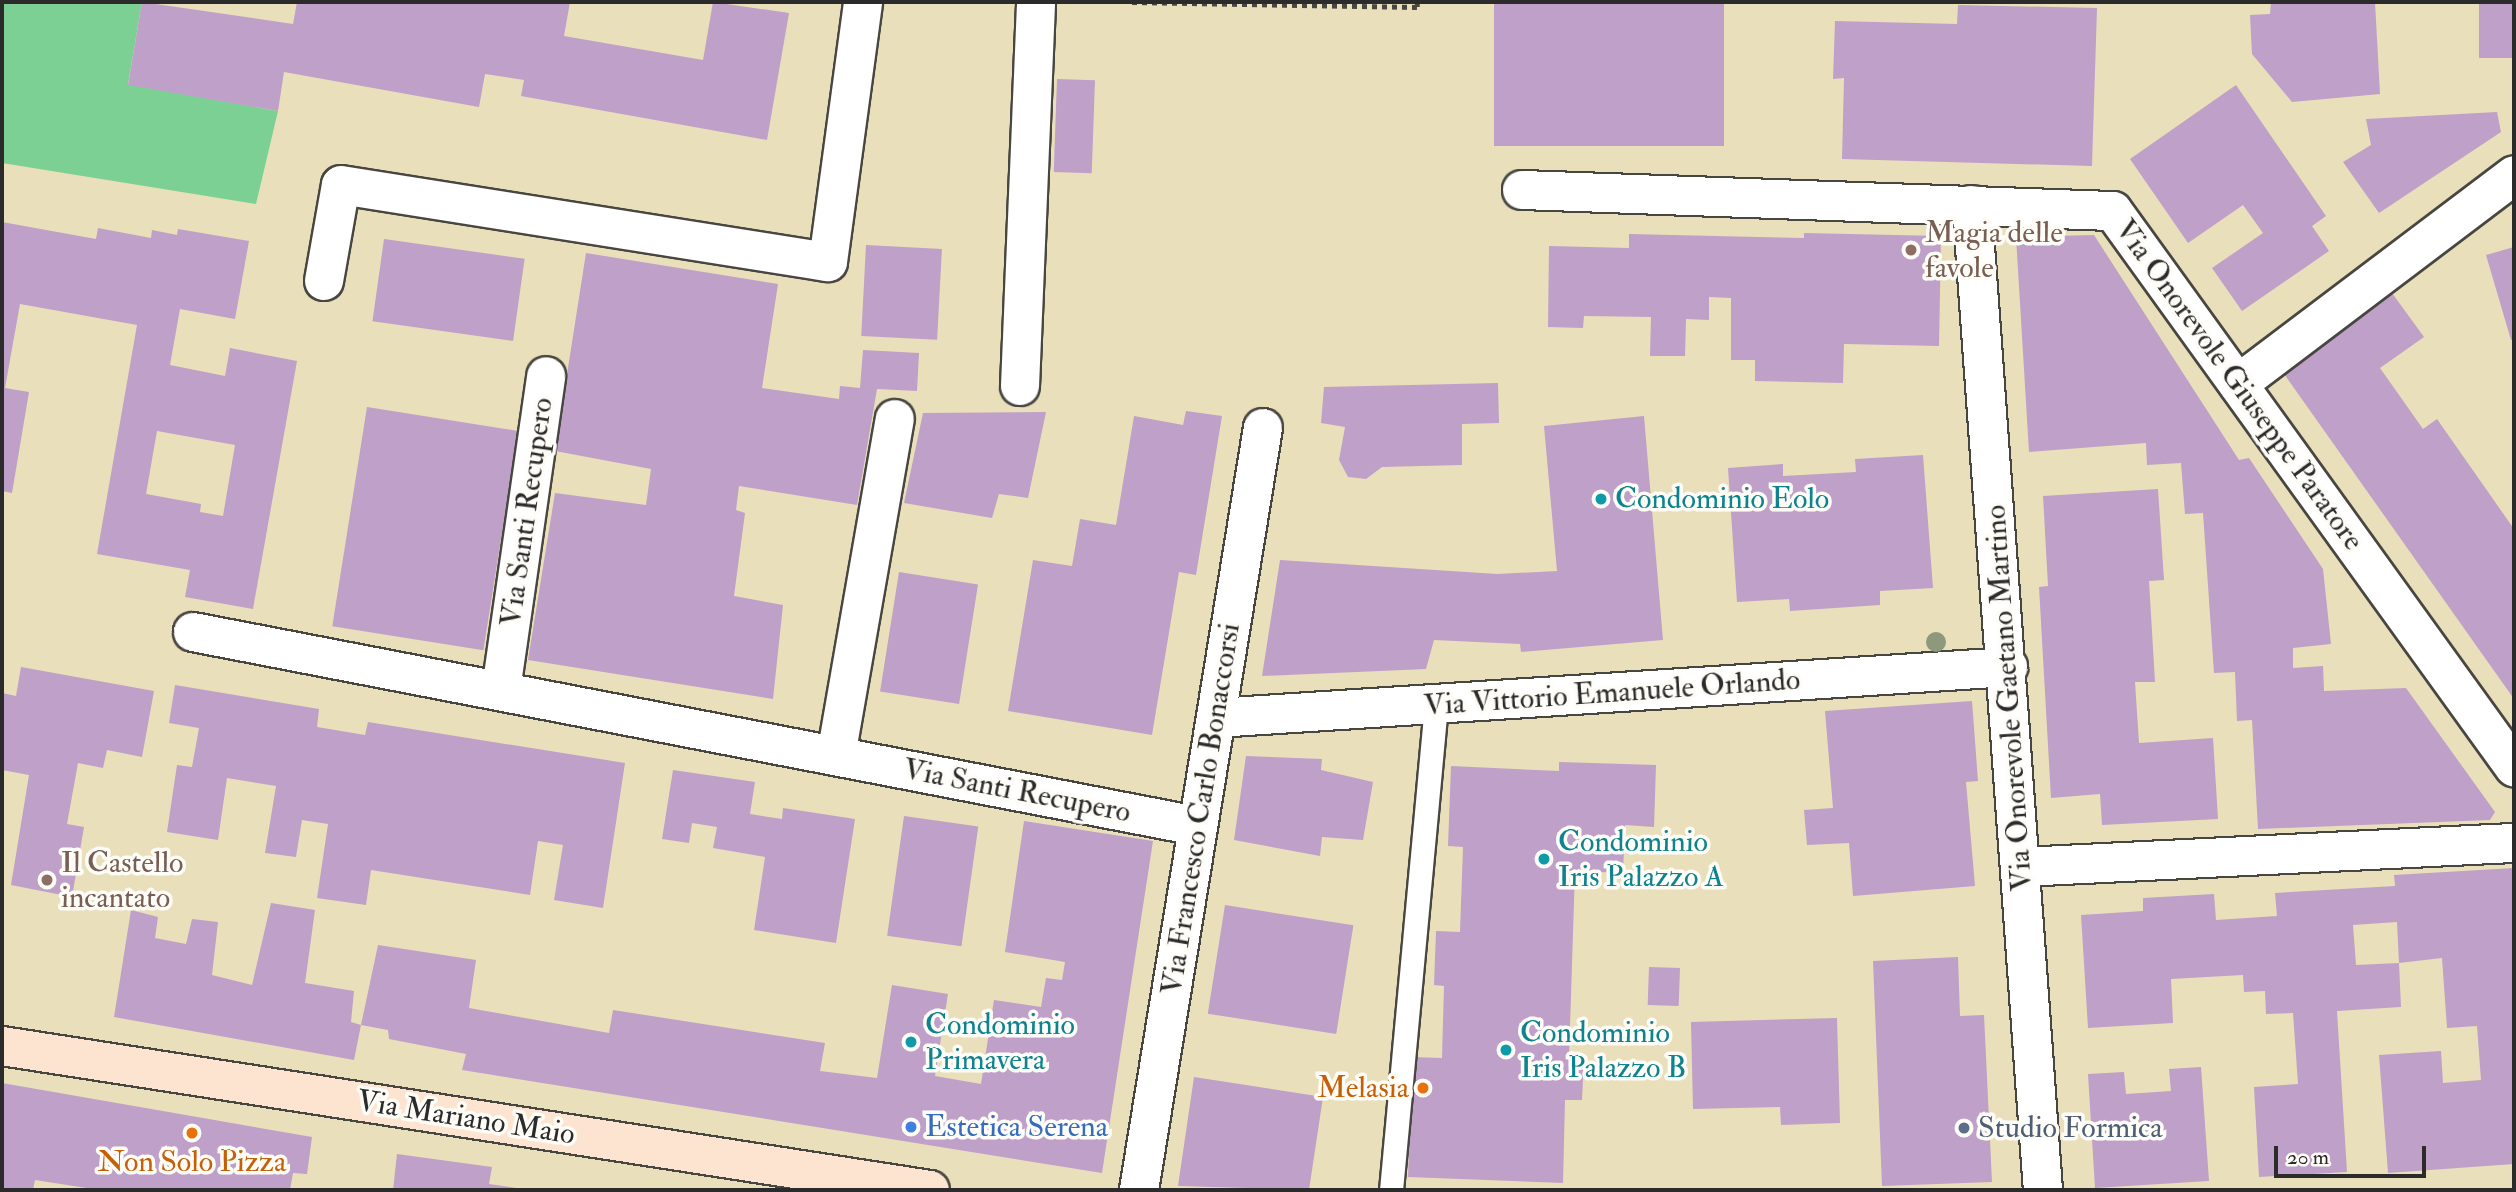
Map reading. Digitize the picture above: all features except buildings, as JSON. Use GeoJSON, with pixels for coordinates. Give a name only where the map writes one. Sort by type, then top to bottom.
{"type":"FeatureCollection","features":[{"type":"Feature","properties":{"kind":"street"},"geometry":{"type":"LineString","coordinates":[[324,281],[341,185],[828,262],[863,2]]}},
{"type":"Feature","properties":{"kind":"street"},"geometry":{"type":"LineString","coordinates":[[1020,386],[1037,2]]}},
{"type":"Feature","properties":{"kind":"street"},"geometry":{"type":"LineString","coordinates":[[2238,384],[2514,175]]}},
{"type":"Feature","properties":{"kind":"street","name":"Via Onorevole Giuseppe Paratore"},"geometry":{"type":"LineString","coordinates":[[1522,190],[2113,211],[2514,768]]}},
{"type":"Feature","properties":{"kind":"street","name":"Via Onorevole Gaetano Martino"},"geometry":{"type":"LineString","coordinates":[[1972,205],[2008,667],[2043,1190]]}},
{"type":"Feature","properties":{"kind":"street","name":"Via Santi Recupero"},"geometry":{"type":"LineString","coordinates":[[501,690],[546,376]]}},
{"type":"Feature","properties":{"kind":"street"},"geometry":{"type":"LineString","coordinates":[[836,757],[895,419]]}},
{"type":"Feature","properties":{"kind":"street","name":"Via Francesco Carlo Bonaccorsi"},"geometry":{"type":"LineString","coordinates":[[1139,1190],[1264,428]]}},
{"type":"Feature","properties":{"kind":"street","name":"Via Santi Recupero"},"geometry":{"type":"LineString","coordinates":[[193,632],[1197,826]]}},
{"type":"Feature","properties":{"kind":"street","name":"Via Vittorio Emanuele Orlando"},"geometry":{"type":"LineString","coordinates":[[1216,718],[2008,667]]}},
{"type":"Feature","properties":{"kind":"street"},"geometry":{"type":"LineString","coordinates":[[2022,867],[2514,842]]}},
{"type":"Feature","properties":{"kind":"street","name":"Via Mariano Maio"},"geometry":{"type":"LineString","coordinates":[[2,1046],[930,1190]]}},
{"type":"Feature","properties":{"kind":"lane"},"geometry":{"type":"LineString","coordinates":[[1391,1190],[1436,704]]}},
{"type":"Feature","properties":{"kind":"path"},"geometry":{"type":"LineString","coordinates":[[1132,2],[1362,7],[1417,2]]}},
{"type":"Feature","properties":{"kind":"green space"},"geometry":{"type":"Polygon","coordinates":[[[2,2],[142,2],[128,84],[278,111],[256,204],[2,163],[2,2]]]}},
{"type":"Feature","properties":{"kind":"place","name":"Magia delle favole"},"geometry":{"type":"Point","coordinates":[1911,250]}},
{"type":"Feature","properties":{"kind":"place","name":"Condominio Eolo"},"geometry":{"type":"Point","coordinates":[1601,499]}},
{"type":"Feature","properties":{"kind":"place","name":"Condominio Iris Palazzo A"},"geometry":{"type":"Point","coordinates":[1544,859]}},
{"type":"Feature","properties":{"kind":"place","name":"Il Castello incantato"},"geometry":{"type":"Point","coordinates":[47,880]}},
{"type":"Feature","properties":{"kind":"place","name":"Condominio Primavera"},"geometry":{"type":"Point","coordinates":[911,1042]}},
{"type":"Feature","properties":{"kind":"place","name":"Condominio Iris Palazzo B"},"geometry":{"type":"Point","coordinates":[1506,1050]}},
{"type":"Feature","properties":{"kind":"place","name":"Melasia"},"geometry":{"type":"Point","coordinates":[1423,1088]}},
{"type":"Feature","properties":{"kind":"place","name":"Estetica Serena"},"geometry":{"type":"Point","coordinates":[911,1127]}},
{"type":"Feature","properties":{"kind":"place","name":"Studio Formica"},"geometry":{"type":"Point","coordinates":[1964,1128]}},
{"type":"Feature","properties":{"kind":"place","name":"Non Solo Pizza"},"geometry":{"type":"Point","coordinates":[192,1133]}}]}
